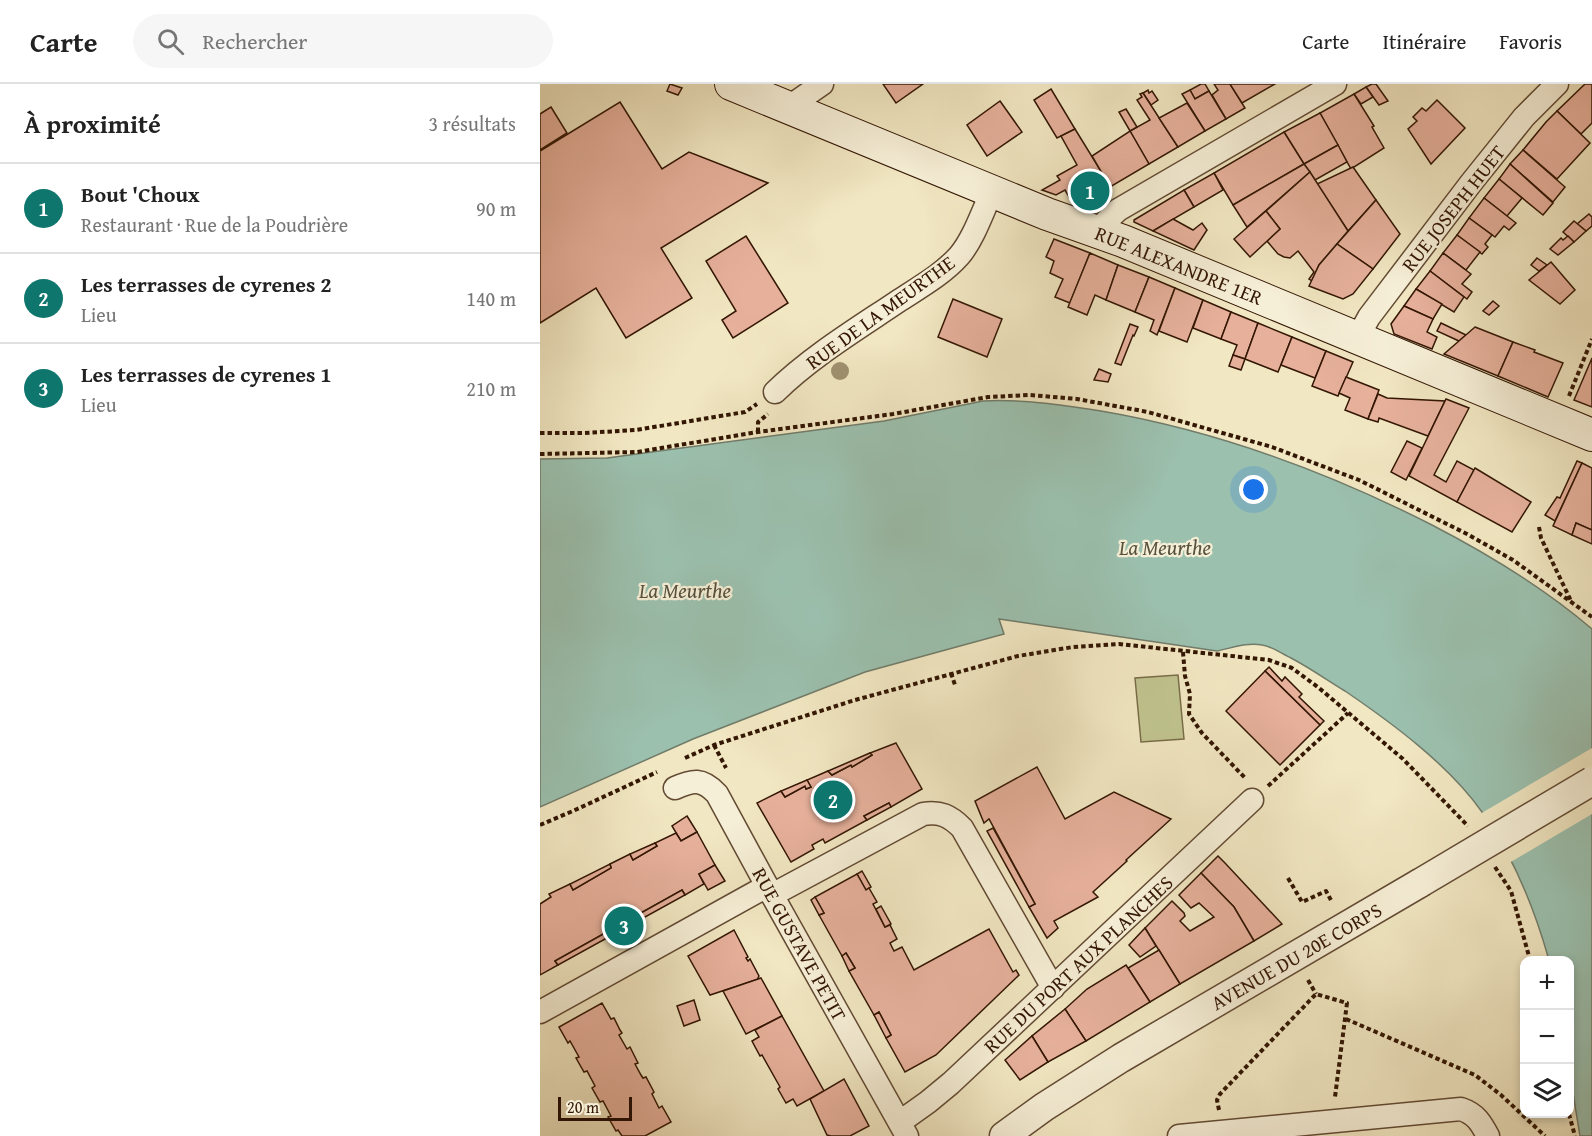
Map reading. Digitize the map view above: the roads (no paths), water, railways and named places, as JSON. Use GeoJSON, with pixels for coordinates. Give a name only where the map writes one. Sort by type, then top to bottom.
{"type":"FeatureCollection","features":[{"type":"Feature","properties":{"kind":"main road","name":"RUE ALEXANDRE 1ER"},"geometry":{"type":"LineString","coordinates":[[731,84],[1047,214],[1134,246],[1358,337],[1592,435]]}},
{"type":"Feature","properties":{"kind":"street"},"geometry":{"type":"LineString","coordinates":[[789,107],[822,84]]}},
{"type":"Feature","properties":{"kind":"street"},"geometry":{"type":"LineString","coordinates":[[1096,231],[1118,210],[1335,84]]}},
{"type":"Feature","properties":{"kind":"street","name":"RUE JOSEPH HUET"},"geometry":{"type":"LineString","coordinates":[[1358,337],[1369,317],[1471,183],[1524,117],[1557,84]]}},
{"type":"Feature","properties":{"kind":"street","name":"RUE DE LA MEURTHE"},"geometry":{"type":"LineString","coordinates":[[775,392],[828,348],[941,272],[959,256],[972,235],[992,191]]}},
{"type":"Feature","properties":{"kind":"street","name":"AVENUE DU 20E CORPS"},"geometry":{"type":"LineString","coordinates":[[1004,1136],[1044,1107],[1121,1058],[1592,781]]}},
{"type":"Feature","properties":{"kind":"street","name":"RUE GUSTAVE PETIT"},"geometry":{"type":"LineString","coordinates":[[675,788],[688,783],[700,782],[710,786],[717,794],[903,1129]]}},
{"type":"Feature","properties":{"kind":"street","name":"RUE DU PORT AUX PLANCHES"},"geometry":{"type":"LineString","coordinates":[[903,1129],[928,1102],[1256,797]]}},
{"type":"Feature","properties":{"kind":"street"},"geometry":{"type":"LineString","coordinates":[[540,1012],[769,891],[923,814],[933,812],[955,820],[962,828],[1053,988]]}},
{"type":"Feature","properties":{"kind":"street"},"geometry":{"type":"LineString","coordinates":[[1179,1136],[1461,1109],[1478,1119],[1488,1136]]}},
{"type":"Feature","properties":{"kind":"water","name":"La Meurthe"},"geometry":{"type":"Polygon","coordinates":[[[983,401],[1013,401],[1101,411],[1144,419],[1229,442],[1312,470],[1432,525],[1535,585],[1592,629],[1592,1136],[1580,1136],[1574,1099],[1574,956],[1548,956],[1522,883],[1504,847],[1482,812],[1437,761],[1400,731],[1345,691],[1273,648],[1256,644],[1217,651],[999,619],[1004,634],[865,672],[693,739],[540,807],[540,459],[607,458],[884,421],[983,401]]]}},
{"type":"Feature","properties":{"kind":"place","name":"Bout 'Choux"},"geometry":{"type":"Point","coordinates":[1090,191]}},
{"type":"Feature","properties":{"kind":"place","name":"Les terrasses de cyrenes 2"},"geometry":{"type":"Point","coordinates":[833,800]}},
{"type":"Feature","properties":{"kind":"place","name":"Les terrasses de cyrenes 1"},"geometry":{"type":"Point","coordinates":[624,926]}}]}
